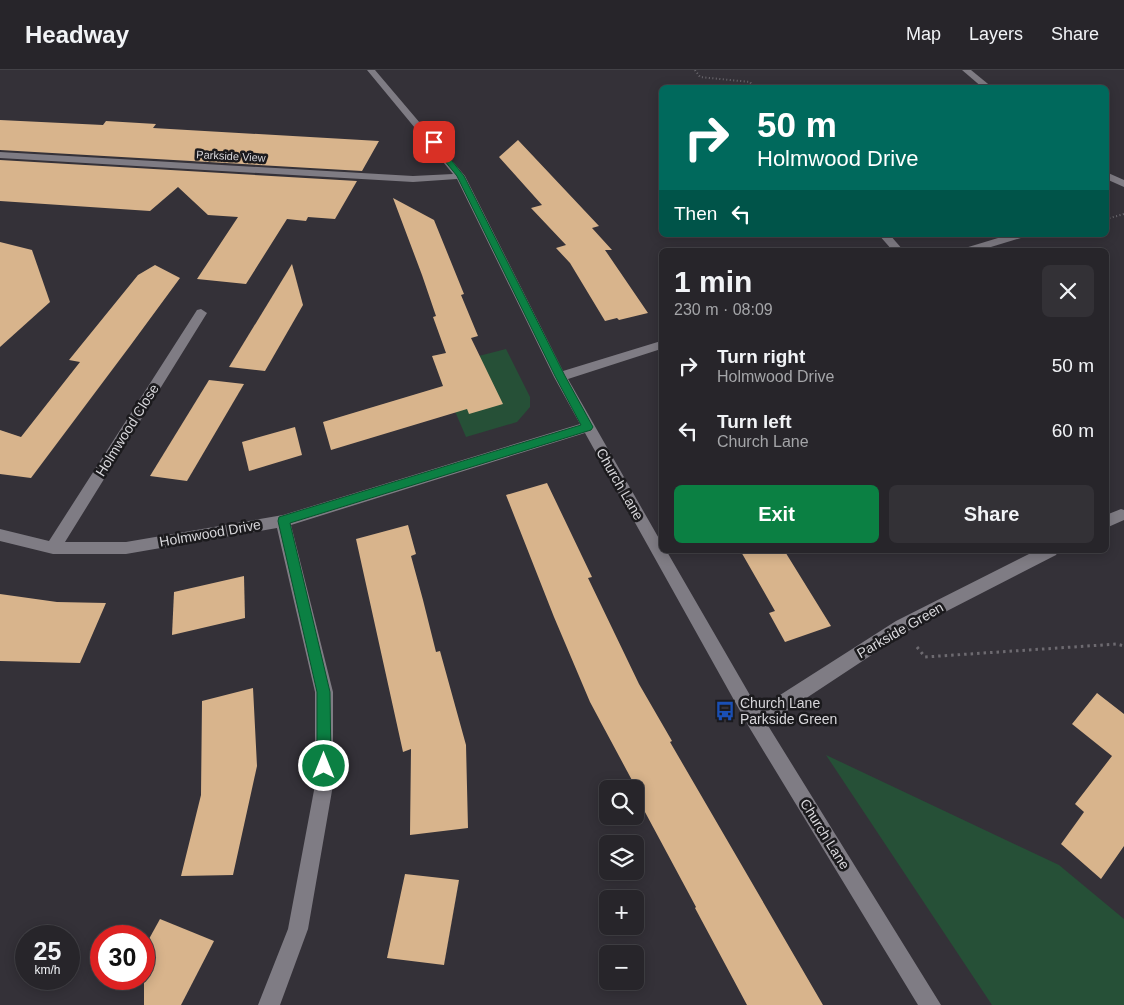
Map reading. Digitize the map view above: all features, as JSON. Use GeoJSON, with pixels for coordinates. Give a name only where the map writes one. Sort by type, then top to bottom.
{"type":"FeatureCollection","features":[{"type":"Feature","properties":{"kind":"street","name":"Church Lane"},"geometry":{"type":"LineString","coordinates":[[371,70],[460,176],[560,376],[659,552]]}},
{"type":"Feature","properties":{"kind":"street"},"geometry":{"type":"LineString","coordinates":[[966,70],[985,85]]}},
{"type":"Feature","properties":{"kind":"street","name":"Parkside View"},"geometry":{"type":"LineString","coordinates":[[0,155],[413,179],[460,176]]}},
{"type":"Feature","properties":{"kind":"street"},"geometry":{"type":"LineString","coordinates":[[1109,176],[1124,184]]}},
{"type":"Feature","properties":{"kind":"street"},"geometry":{"type":"LineString","coordinates":[[886,237],[896,248]]}},
{"type":"Feature","properties":{"kind":"street"},"geometry":{"type":"LineString","coordinates":[[976,248],[1013,237]]}},
{"type":"Feature","properties":{"kind":"street","name":"Holmwood Close"},"geometry":{"type":"LineString","coordinates":[[53,548],[201,313]]}},
{"type":"Feature","properties":{"kind":"street"},"geometry":{"type":"LineString","coordinates":[[560,376],[659,346]]}},
{"type":"Feature","properties":{"kind":"street","name":"Holmwood Drive"},"geometry":{"type":"LineString","coordinates":[[0,535],[53,548],[126,548],[283,521],[588,427]]}},
{"type":"Feature","properties":{"kind":"street"},"geometry":{"type":"LineString","coordinates":[[1109,520],[1121,514]]}},
{"type":"Feature","properties":{"kind":"street"},"geometry":{"type":"LineString","coordinates":[[269,1005],[298,929],[324,785],[324,692],[283,521]]}},
{"type":"Feature","properties":{"kind":"street","name":"Church Lane"},"geometry":{"type":"LineString","coordinates":[[660,553],[755,721],[930,1005]]}},
{"type":"Feature","properties":{"kind":"street","name":"Parkside Green"},"geometry":{"type":"LineString","coordinates":[[755,721],[902,626],[1045,553]]}},
{"type":"Feature","properties":{"kind":"path"},"geometry":{"type":"LineString","coordinates":[[695,70],[700,77],[750,82],[752,85]]}},
{"type":"Feature","properties":{"kind":"path"},"geometry":{"type":"LineString","coordinates":[[1109,217],[1124,214]]}},
{"type":"Feature","properties":{"kind":"path"},"geometry":{"type":"LineString","coordinates":[[902,626],[925,657],[1117,644],[1124,646]]}},
{"type":"Feature","properties":{"kind":"green space"},"geometry":{"type":"Polygon","coordinates":[[[506,349],[530,397],[530,407],[517,422],[466,437],[436,367],[506,349]]]}},
{"type":"Feature","properties":{"kind":"green space"},"geometry":{"type":"Polygon","coordinates":[[[826,755],[1059,865],[1124,919],[1124,1005],[992,1005],[826,755]]]}},
{"type":"Feature","properties":{"kind":"building"},"geometry":{"type":"Polygon","coordinates":[[[0,120],[103,125],[106,121],[156,124],[153,128],[379,141],[362,171],[0,150],[0,120]]]}},
{"type":"Feature","properties":{"kind":"building"},"geometry":{"type":"Polygon","coordinates":[[[518,140],[599,226],[592,228],[612,250],[605,250],[648,313],[619,320],[617,318],[605,321],[570,263],[556,248],[566,245],[531,208],[542,205],[499,157],[518,140]]]}},
{"type":"Feature","properties":{"kind":"building"},"geometry":{"type":"Polygon","coordinates":[[[0,160],[357,181],[335,219],[308,217],[306,221],[287,219],[246,284],[197,279],[238,217],[208,215],[178,187],[150,211],[0,201],[0,160]]]}},
{"type":"Feature","properties":{"kind":"building"},"geometry":{"type":"Polygon","coordinates":[[[393,198],[434,220],[464,294],[461,295],[478,336],[471,338],[503,404],[469,414],[467,409],[331,450],[323,422],[443,386],[432,356],[446,353],[433,317],[436,316],[422,275],[393,198]]]}},
{"type":"Feature","properties":{"kind":"building"},"geometry":{"type":"Polygon","coordinates":[[[0,242],[32,250],[50,302],[0,347],[0,242]]]}},
{"type":"Feature","properties":{"kind":"building"},"geometry":{"type":"Polygon","coordinates":[[[292,264],[303,305],[265,371],[229,367],[292,264]]]}},
{"type":"Feature","properties":{"kind":"building"},"geometry":{"type":"Polygon","coordinates":[[[155,265],[180,278],[31,478],[0,474],[0,430],[21,437],[80,362],[69,360],[138,275],[155,265]]]}},
{"type":"Feature","properties":{"kind":"building"},"geometry":{"type":"Polygon","coordinates":[[[209,380],[244,384],[187,481],[150,476],[209,380]]]}},
{"type":"Feature","properties":{"kind":"building"},"geometry":{"type":"Polygon","coordinates":[[[295,427],[302,455],[249,471],[242,442],[295,427]]]}},
{"type":"Feature","properties":{"kind":"building"},"geometry":{"type":"Polygon","coordinates":[[[547,483],[592,577],[588,578],[639,684],[672,741],[670,742],[823,1005],[747,1005],[644,810],[644,780],[632,780],[590,702],[506,495],[547,483]]]}},
{"type":"Feature","properties":{"kind":"building"},"geometry":{"type":"Polygon","coordinates":[[[408,525],[416,554],[411,556],[436,652],[440,651],[466,745],[468,828],[410,835],[411,749],[403,752],[356,539],[408,525]]]}},
{"type":"Feature","properties":{"kind":"building"},"geometry":{"type":"Polygon","coordinates":[[[742,553],[786,553],[831,626],[785,642],[769,613],[775,611],[742,553]]]}},
{"type":"Feature","properties":{"kind":"building"},"geometry":{"type":"Polygon","coordinates":[[[244,576],[245,618],[172,635],[174,592],[244,576]]]}},
{"type":"Feature","properties":{"kind":"building"},"geometry":{"type":"Polygon","coordinates":[[[0,594],[57,602],[106,603],[80,663],[0,661],[0,594]]]}},
{"type":"Feature","properties":{"kind":"building"},"geometry":{"type":"Polygon","coordinates":[[[253,688],[257,766],[233,875],[181,876],[201,795],[202,701],[253,688]]]}},
{"type":"Feature","properties":{"kind":"building"},"geometry":{"type":"Polygon","coordinates":[[[1097,693],[1124,714],[1124,846],[1101,879],[1061,844],[1084,812],[1075,804],[1112,756],[1072,724],[1097,693]]]}},
{"type":"Feature","properties":{"kind":"building"},"geometry":{"type":"Polygon","coordinates":[[[405,874],[459,880],[444,965],[387,958],[405,874]]]}},
{"type":"Feature","properties":{"kind":"building"},"geometry":{"type":"Polygon","coordinates":[[[160,919],[214,941],[181,1005],[144,1005],[144,990],[155,990],[155,928],[160,919]]]}},
{"type":"Feature","properties":{"kind":"place","name":"Church Lane Parkside Green"},"geometry":{"type":"Point","coordinates":[725,711]}},
{"type":"Feature","properties":{"kind":"route"},"geometry":{"type":"LineString","coordinates":[[324,766],[324,692],[283,521],[588,427],[560,376],[460,176],[434,142]]}}]}
